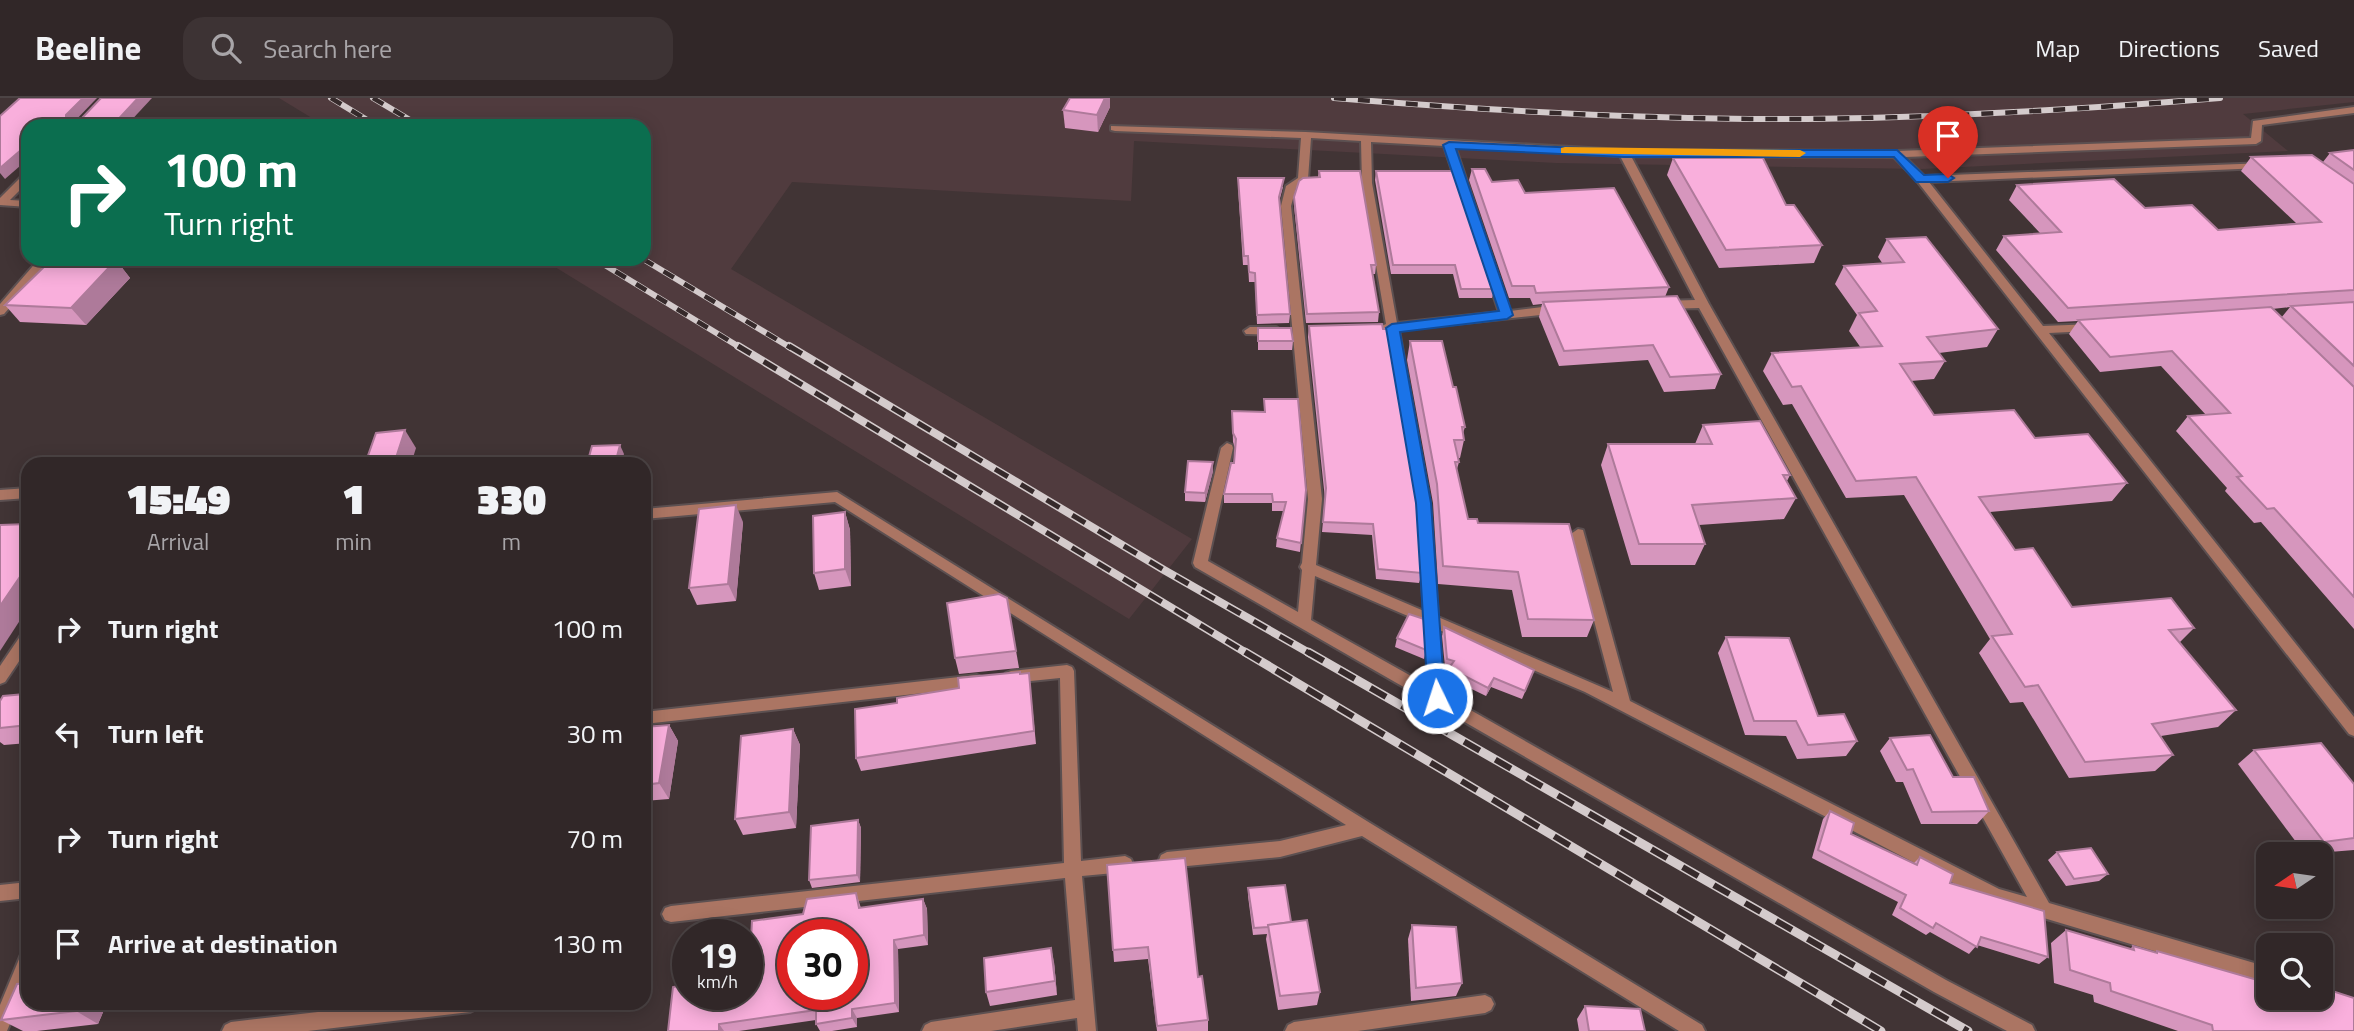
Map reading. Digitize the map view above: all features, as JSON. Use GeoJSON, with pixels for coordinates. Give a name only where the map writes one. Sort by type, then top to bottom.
{"type":"FeatureCollection","features":[{"type":"Feature","properties":{"kind":"street"},"geometry":{"type":"LineString","coordinates":[[1115,128],[1306,135],[1366,141],[1624,153],[1897,154],[2256,141],[2257,123],[2354,110]]}},
{"type":"Feature","properties":{"kind":"street"},"geometry":{"type":"LineString","coordinates":[[1304,622],[1315,499],[1305,330],[1286,206],[1291,186],[1303,179],[1306,135]]}},
{"type":"Feature","properties":{"kind":"street"},"geometry":{"type":"LineString","coordinates":[[1366,141],[1367,183],[1423,503],[1437,698]]}},
{"type":"Feature","properties":{"kind":"street"},"geometry":{"type":"LineString","coordinates":[[1449,145],[1507,315]]}},
{"type":"Feature","properties":{"kind":"street"},"geometry":{"type":"LineString","coordinates":[[1624,153],[1703,304],[2043,910]]}},
{"type":"Feature","properties":{"kind":"street"},"geometry":{"type":"LineString","coordinates":[[1897,154],[1921,179],[2354,729]]}},
{"type":"Feature","properties":{"kind":"street"},"geometry":{"type":"LineString","coordinates":[[1921,179],[2277,164]]}},
{"type":"Feature","properties":{"kind":"street"},"geometry":{"type":"LineString","coordinates":[[1,202],[21,183]]}},
{"type":"Feature","properties":{"kind":"street"},"geometry":{"type":"LineString","coordinates":[[1,202],[21,203]]}},
{"type":"Feature","properties":{"kind":"street"},"geometry":{"type":"LineString","coordinates":[[0,311],[39,266]]}},
{"type":"Feature","properties":{"kind":"street"},"geometry":{"type":"LineString","coordinates":[[1651,306],[1703,304]]}},
{"type":"Feature","properties":{"kind":"street"},"geometry":{"type":"LineString","coordinates":[[1366,329],[1574,308]]}},
{"type":"Feature","properties":{"kind":"street"},"geometry":{"type":"LineString","coordinates":[[2039,330],[2105,326]]}},
{"type":"Feature","properties":{"kind":"street"},"geometry":{"type":"LineString","coordinates":[[1250,331],[1305,330]]}},
{"type":"Feature","properties":{"kind":"street"},"geometry":{"type":"LineString","coordinates":[[1227,448],[1200,563],[1940,986],[2026,1031]]}},
{"type":"Feature","properties":{"kind":"street"},"geometry":{"type":"LineString","coordinates":[[0,495],[21,494]]}},
{"type":"Feature","properties":{"kind":"street"},"geometry":{"type":"LineString","coordinates":[[651,513],[836,496],[1364,828],[1696,1031]]}},
{"type":"Feature","properties":{"kind":"street"},"geometry":{"type":"LineString","coordinates":[[1578,534],[1624,706]]}},
{"type":"Feature","properties":{"kind":"street"},"geometry":{"type":"LineString","coordinates":[[1307,567],[1590,688],[1996,897],[2256,972]]}},
{"type":"Feature","properties":{"kind":"street"},"geometry":{"type":"LineString","coordinates":[[0,678],[21,646]]}},
{"type":"Feature","properties":{"kind":"street"},"geometry":{"type":"LineString","coordinates":[[651,717],[1067,671],[1073,869],[1087,1031]]}},
{"type":"Feature","properties":{"kind":"street"},"geometry":{"type":"LineString","coordinates":[[671,914],[1280,849],[1364,828]]}},
{"type":"Feature","properties":{"kind":"street"},"geometry":{"type":"LineString","coordinates":[[0,893],[21,891]]}},
{"type":"Feature","properties":{"kind":"street"},"geometry":{"type":"LineString","coordinates":[[0,1027],[21,975]]}},
{"type":"Feature","properties":{"kind":"street"},"geometry":{"type":"LineString","coordinates":[[1294,1031],[1485,1004]]}},
{"type":"Feature","properties":{"kind":"street"},"geometry":{"type":"LineString","coordinates":[[931,1031],[1084,1008]]}},
{"type":"Feature","properties":{"kind":"street"},"geometry":{"type":"LineString","coordinates":[[231,1031],[410,1010]]}},
{"type":"Feature","properties":{"kind":"shaded area"},"geometry":{"type":"Polygon","coordinates":[[[279,98],[2354,98],[2354,102],[2243,114],[2288,151],[1922,169],[1556,163],[1134,141],[1131,201],[792,182],[731,269],[1192,539],[1129,619],[553,266],[651,266],[651,119],[314,119],[279,98]]]}},
{"type":"Feature","properties":{"kind":"building"},"geometry":{"type":"Polygon","coordinates":[[[20,98],[83,98],[66,115],[66,119],[21,119],[21,150],[0,168],[0,116],[20,98]]]}},
{"type":"Feature","properties":{"kind":"building"},"geometry":{"type":"Polygon","coordinates":[[[101,98],[138,98],[118,119],[81,119],[101,98]]]}},
{"type":"Feature","properties":{"kind":"building"},"geometry":{"type":"Polygon","coordinates":[[[1070,98],[1105,98],[1097,115],[1063,110],[1070,98]]]}},
{"type":"Feature","properties":{"kind":"building"},"geometry":{"type":"Polygon","coordinates":[[[2354,150],[2354,170],[2330,153],[2354,150]]]}},
{"type":"Feature","properties":{"kind":"building"},"geometry":{"type":"Polygon","coordinates":[[[2312,155],[2354,184],[2354,290],[2068,308],[2004,236],[2061,232],[2017,185],[2114,179],[2145,208],[2192,205],[2218,230],[2321,222],[2251,157],[2312,155]]]}},
{"type":"Feature","properties":{"kind":"building"},"geometry":{"type":"Polygon","coordinates":[[[1673,158],[1763,158],[1786,205],[1794,205],[1822,245],[1726,250],[1673,158]]]}},
{"type":"Feature","properties":{"kind":"building"},"geometry":{"type":"Polygon","coordinates":[[[1472,169],[1485,169],[1492,182],[1518,180],[1525,193],[1614,188],[1669,287],[1536,293],[1534,286],[1512,286],[1472,169]]]}},
{"type":"Feature","properties":{"kind":"building"},"geometry":{"type":"Polygon","coordinates":[[[1319,171],[1360,171],[1376,265],[1371,265],[1379,312],[1307,314],[1294,197],[1299,181],[1303,178],[1320,177],[1319,171]]]}},
{"type":"Feature","properties":{"kind":"building"},"geometry":{"type":"Polygon","coordinates":[[[1376,171],[1454,171],[1494,289],[1461,289],[1455,265],[1393,265],[1376,171]]]}},
{"type":"Feature","properties":{"kind":"building"},"geometry":{"type":"Polygon","coordinates":[[[1238,178],[1284,178],[1279,197],[1290,314],[1257,315],[1255,273],[1249,272],[1248,256],[1244,256],[1238,178]]]}},
{"type":"Feature","properties":{"kind":"building"},"geometry":{"type":"Polygon","coordinates":[[[1926,237],[1998,329],[1927,337],[1945,361],[1900,364],[1934,415],[2014,410],[2035,438],[2088,434],[2127,483],[1979,497],[2015,550],[2033,548],[2072,607],[2171,598],[2194,628],[2169,630],[2236,710],[2152,724],[2173,755],[2085,762],[2038,685],[2025,687],[1992,636],[2012,634],[1916,477],[1856,481],[1801,386],[1792,387],[1772,353],[1882,346],[1859,313],[1877,311],[1844,266],[1904,262],[1887,239],[1926,237]]]}},
{"type":"Feature","properties":{"kind":"building"},"geometry":{"type":"Polygon","coordinates":[[[45,266],[110,266],[71,308],[5,305],[45,266]]]}},
{"type":"Feature","properties":{"kind":"building"},"geometry":{"type":"Polygon","coordinates":[[[1677,296],[1721,374],[1670,377],[1653,345],[1564,351],[1543,302],[1677,296]]]}},
{"type":"Feature","properties":{"kind":"building"},"geometry":{"type":"Polygon","coordinates":[[[2354,302],[2354,366],[2291,306],[2354,302]]]}},
{"type":"Feature","properties":{"kind":"building"},"geometry":{"type":"Polygon","coordinates":[[[2271,307],[2354,387],[2354,597],[2274,508],[2267,509],[2237,477],[2242,476],[2188,416],[2230,413],[2172,351],[2110,357],[2078,320],[2271,307]]]}},
{"type":"Feature","properties":{"kind":"building"},"geometry":{"type":"Polygon","coordinates":[[[1382,324],[1383,329],[1387,329],[1416,493],[1422,573],[1378,569],[1373,524],[1323,522],[1326,488],[1309,326],[1382,324]]]}},
{"type":"Feature","properties":{"kind":"building"},"geometry":{"type":"Polygon","coordinates":[[[1258,328],[1291,328],[1293,341],[1258,341],[1258,328]]]}},
{"type":"Feature","properties":{"kind":"building"},"geometry":{"type":"Polygon","coordinates":[[[1410,341],[1442,341],[1465,427],[1462,427],[1464,440],[1454,440],[1459,462],[1455,462],[1468,519],[1477,519],[1478,523],[1569,524],[1594,620],[1528,619],[1518,572],[1443,566],[1437,484],[1410,341]]]}},
{"type":"Feature","properties":{"kind":"building"},"geometry":{"type":"Polygon","coordinates":[[[1264,399],[1298,399],[1306,490],[1301,543],[1277,538],[1286,502],[1273,502],[1272,494],[1224,494],[1231,463],[1234,463],[1236,439],[1233,433],[1232,411],[1265,412],[1264,399]]]}},
{"type":"Feature","properties":{"kind":"building"},"geometry":{"type":"Polygon","coordinates":[[[1760,421],[1790,475],[1783,475],[1796,498],[1692,505],[1705,544],[1639,544],[1608,444],[1712,444],[1703,425],[1760,421]]]}},
{"type":"Feature","properties":{"kind":"building"},"geometry":{"type":"Polygon","coordinates":[[[405,430],[396,457],[367,457],[376,433],[405,430]]]}},
{"type":"Feature","properties":{"kind":"building"},"geometry":{"type":"Polygon","coordinates":[[[620,445],[617,457],[589,457],[592,446],[620,445]]]}},
{"type":"Feature","properties":{"kind":"building"},"geometry":{"type":"Polygon","coordinates":[[[1188,461],[1213,462],[1205,493],[1185,492],[1188,461]]]}},
{"type":"Feature","properties":{"kind":"building"},"geometry":{"type":"Polygon","coordinates":[[[736,505],[728,584],[689,588],[699,509],[736,505]]]}},
{"type":"Feature","properties":{"kind":"building"},"geometry":{"type":"Polygon","coordinates":[[[845,512],[845,569],[814,573],[813,516],[845,512]]]}},
{"type":"Feature","properties":{"kind":"building"},"geometry":{"type":"Polygon","coordinates":[[[21,524],[21,575],[0,606],[0,525],[21,524]]]}},
{"type":"Feature","properties":{"kind":"building"},"geometry":{"type":"Polygon","coordinates":[[[999,594],[1007,598],[1016,651],[955,658],[947,603],[999,594]]]}},
{"type":"Feature","properties":{"kind":"building"},"geometry":{"type":"Polygon","coordinates":[[[1409,614],[1424,619],[1426,650],[1397,638],[1409,614]]]}},
{"type":"Feature","properties":{"kind":"building"},"geometry":{"type":"Polygon","coordinates":[[[1444,627],[1534,670],[1525,691],[1494,678],[1488,688],[1449,668],[1454,661],[1447,659],[1444,627]]]}},
{"type":"Feature","properties":{"kind":"building"},"geometry":{"type":"Polygon","coordinates":[[[1726,637],[1789,638],[1818,716],[1844,714],[1857,741],[1808,745],[1796,721],[1754,721],[1726,637]]]}},
{"type":"Feature","properties":{"kind":"building"},"geometry":{"type":"Polygon","coordinates":[[[1029,673],[1034,731],[856,758],[855,709],[897,703],[897,698],[959,688],[958,678],[1029,673]]]}},
{"type":"Feature","properties":{"kind":"building"},"geometry":{"type":"Polygon","coordinates":[[[21,694],[21,726],[0,728],[0,701],[3,696],[21,694]]]}},
{"type":"Feature","properties":{"kind":"building"},"geometry":{"type":"Polygon","coordinates":[[[669,725],[659,783],[651,784],[651,726],[669,725]]]}},
{"type":"Feature","properties":{"kind":"building"},"geometry":{"type":"Polygon","coordinates":[[[793,729],[789,812],[735,819],[741,736],[793,729]]]}},
{"type":"Feature","properties":{"kind":"building"},"geometry":{"type":"Polygon","coordinates":[[[1930,735],[1953,777],[1974,777],[1989,811],[1932,812],[1913,769],[1907,770],[1890,738],[1930,735]]]}},
{"type":"Feature","properties":{"kind":"building"},"geometry":{"type":"Polygon","coordinates":[[[2321,743],[2354,784],[2354,838],[2324,842],[2254,750],[2321,743]]]}},
{"type":"Feature","properties":{"kind":"building"},"geometry":{"type":"Polygon","coordinates":[[[1830,811],[1854,823],[1851,834],[1917,865],[1920,857],[1953,874],[1950,883],[2044,911],[2048,957],[1981,937],[1977,947],[1936,923],[1933,928],[1900,908],[1906,895],[1818,850],[1830,811]]]}},
{"type":"Feature","properties":{"kind":"building"},"geometry":{"type":"Polygon","coordinates":[[[858,820],[857,875],[809,880],[811,826],[858,820]]]}},
{"type":"Feature","properties":{"kind":"building"},"geometry":{"type":"Polygon","coordinates":[[[2091,848],[2108,874],[2074,879],[2057,852],[2091,848]]]}},
{"type":"Feature","properties":{"kind":"building"},"geometry":{"type":"Polygon","coordinates":[[[1185,858],[1198,977],[1202,976],[1208,1020],[1157,1026],[1148,947],[1113,950],[1107,865],[1185,858]]]}},
{"type":"Feature","properties":{"kind":"building"},"geometry":{"type":"Polygon","coordinates":[[[1285,885],[1291,922],[1254,928],[1248,888],[1285,885]]]}},
{"type":"Feature","properties":{"kind":"building"},"geometry":{"type":"Polygon","coordinates":[[[856,893],[859,908],[923,899],[924,935],[894,940],[895,1003],[868,1007],[868,919],[777,919],[777,1010],[816,1010],[719,1024],[719,1031],[668,1031],[672,996],[672,1010],[763,1010],[763,919],[803,914],[807,899],[856,893]]]}},
{"type":"Feature","properties":{"kind":"building"},"geometry":{"type":"Polygon","coordinates":[[[1307,920],[1320,992],[1280,996],[1268,925],[1307,920]]]}},
{"type":"Feature","properties":{"kind":"building"},"geometry":{"type":"Polygon","coordinates":[[[1412,925],[1456,927],[1462,983],[1416,988],[1412,925]]]}},
{"type":"Feature","properties":{"kind":"building"},"geometry":{"type":"Polygon","coordinates":[[[2066,930],[2134,950],[2133,946],[2157,951],[2256,980],[2256,1010],[2333,1010],[2333,991],[2354,998],[2354,1031],[2213,1031],[2212,1025],[2111,991],[2110,983],[2070,970],[2066,930]]]}},
{"type":"Feature","properties":{"kind":"building"},"geometry":{"type":"Polygon","coordinates":[[[1051,948],[1055,981],[986,992],[984,958],[1051,948]]]}},
{"type":"Feature","properties":{"kind":"building"},"geometry":{"type":"Polygon","coordinates":[[[17,984],[21,984],[21,1010],[76,1011],[1,1020],[17,984]]]}},
{"type":"Feature","properties":{"kind":"building"},"geometry":{"type":"Polygon","coordinates":[[[1585,1006],[1640,1009],[1645,1031],[1589,1031],[1585,1006]]]}},
{"type":"Feature","properties":{"kind":"building"},"geometry":{"type":"Polygon","coordinates":[[[816,1010],[852,1010],[852,1018],[816,1024],[816,1010]]]}},
{"type":"Feature","properties":{"kind":"railway"},"geometry":{"type":"LineString","coordinates":[[331,98],[366,119]]}},
{"type":"Feature","properties":{"kind":"railway"},"geometry":{"type":"LineString","coordinates":[[373,98],[408,119]]}},
{"type":"Feature","properties":{"kind":"railway"},"geometry":{"type":"LineString","coordinates":[[1334,98],[1555,113],[1777,119],[1999,113],[2220,98]]}},
{"type":"Feature","properties":{"kind":"railway"},"geometry":{"type":"LineString","coordinates":[[651,264],[791,348]]}},
{"type":"Feature","properties":{"kind":"railway"},"geometry":{"type":"LineString","coordinates":[[606,266],[741,348]]}},
{"type":"Feature","properties":{"kind":"railway"},"geometry":{"type":"LineString","coordinates":[[738,346],[1248,654]]}},
{"type":"Feature","properties":{"kind":"railway"},"geometry":{"type":"LineString","coordinates":[[789,346],[1164,570],[1311,654]]}},
{"type":"Feature","properties":{"kind":"railway"},"geometry":{"type":"LineString","coordinates":[[1245,652],[1881,1031]]}},
{"type":"Feature","properties":{"kind":"railway"},"geometry":{"type":"LineString","coordinates":[[1308,652],[1968,1031]]}},
{"type":"Feature","properties":{"kind":"slow traffic"},"geometry":{"type":"LineString","coordinates":[[1565,151],[1800,153]]}},
{"type":"Feature","properties":{"kind":"route"},"geometry":{"type":"LineString","coordinates":[[1437,698],[1423,503],[1392,328],[1507,315],[1449,145],[1624,153],[1897,154],[1921,179],[1948,178]]}}]}
